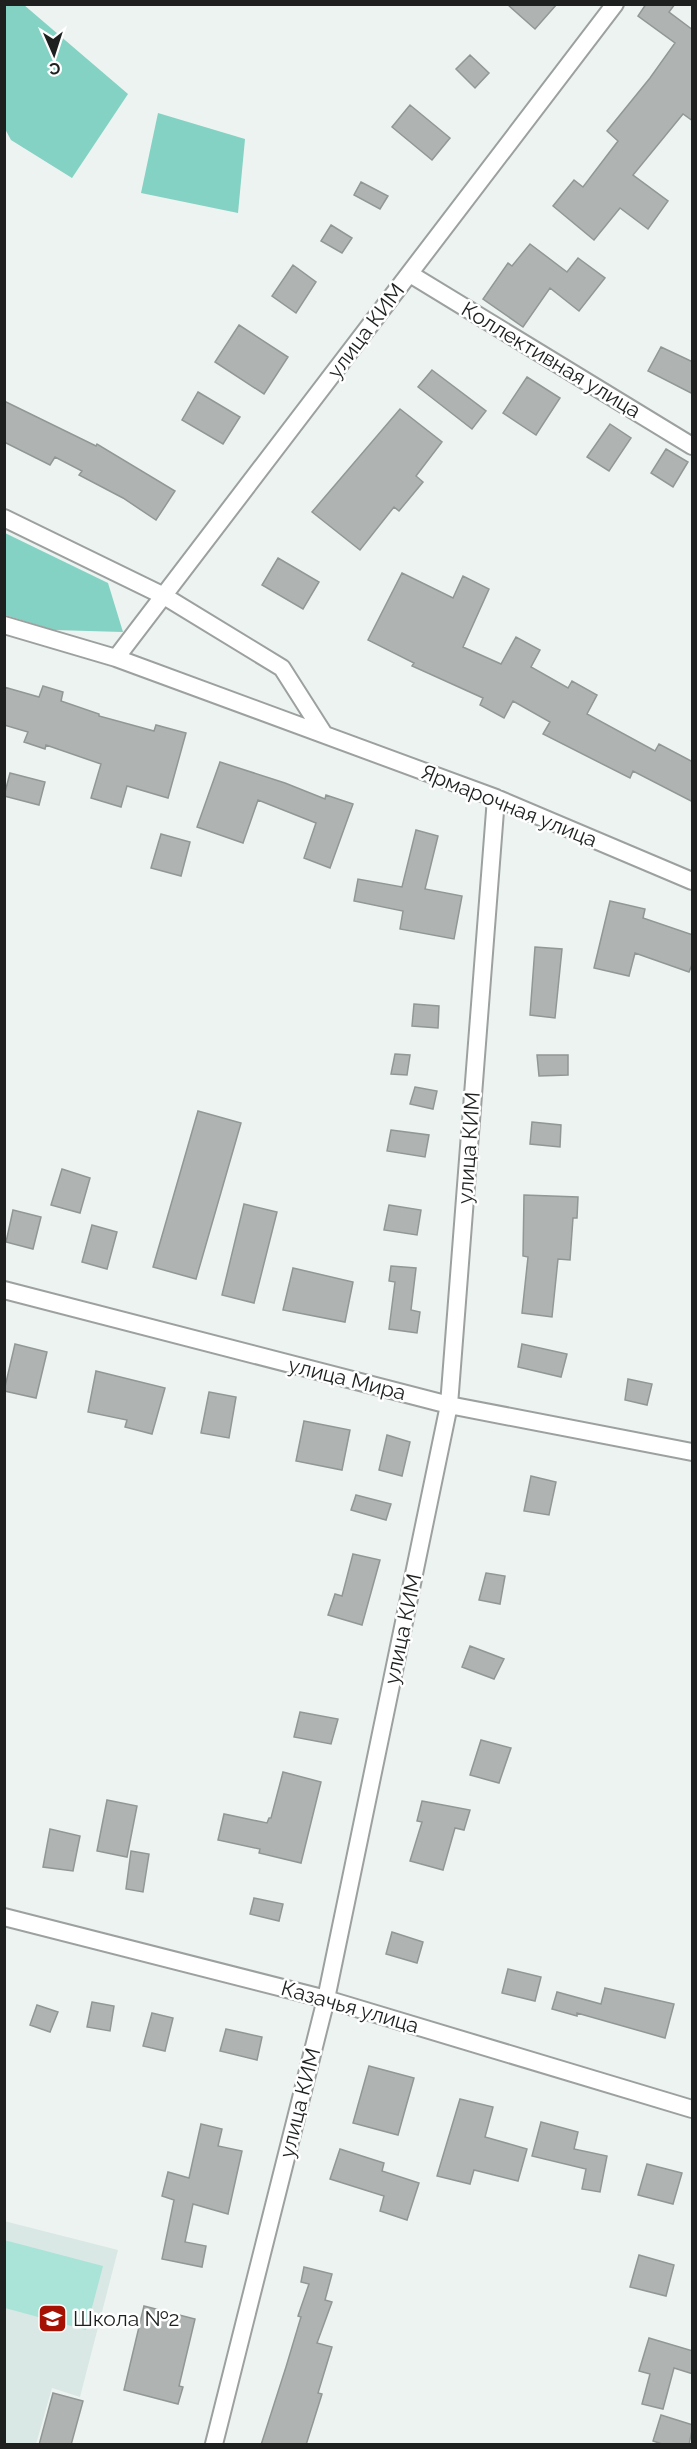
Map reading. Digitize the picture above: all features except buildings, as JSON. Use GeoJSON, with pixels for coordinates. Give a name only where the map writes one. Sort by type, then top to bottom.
{"type":"FeatureCollection","features":[{"type":"Feature","properties":{"kind":"street","name":"улица КИМ"},"geometry":{"type":"LineString","coordinates":[[116,657],[615,4]]}},
{"type":"Feature","properties":{"kind":"street","name":"Коллективная улица"},"geometry":{"type":"LineString","coordinates":[[410,274],[693,446]]}},
{"type":"Feature","properties":{"kind":"street"},"geometry":{"type":"LineString","coordinates":[[4,518],[164,596],[282,668],[324,734]]}},
{"type":"Feature","properties":{"kind":"street","name":"Ярмарочная улица"},"geometry":{"type":"LineString","coordinates":[[4,625],[116,657],[324,734],[496,798],[693,881]]}},
{"type":"Feature","properties":{"kind":"street","name":"улица КИМ"},"geometry":{"type":"LineString","coordinates":[[214,2445],[326,1999],[449,1405],[496,798]]}},
{"type":"Feature","properties":{"kind":"street","name":"улица Мира"},"geometry":{"type":"LineString","coordinates":[[4,1290],[449,1405],[693,1452]]}},
{"type":"Feature","properties":{"kind":"street","name":"Казачья улица"},"geometry":{"type":"LineString","coordinates":[[4,1917],[326,1999],[693,2109]]}},
{"type":"Feature","properties":{"kind":"shaded area","name":"Школа №2"},"geometry":{"type":"Polygon","coordinates":[[[4,2221],[118,2250],[80,2397],[52,2388],[36,2444],[5,2444],[4,2221]]]}},
{"type":"Feature","properties":{"kind":"green space"},"geometry":{"type":"Polygon","coordinates":[[[5,4],[24,5],[128,94],[72,178],[11,140],[5,129],[5,4]]]}},
{"type":"Feature","properties":{"kind":"green space"},"geometry":{"type":"Polygon","coordinates":[[[158,113],[245,139],[238,213],[141,193],[158,113]]]}},
{"type":"Feature","properties":{"kind":"green space"},"geometry":{"type":"Polygon","coordinates":[[[5,533],[108,583],[123,632],[54,630],[5,615],[5,533]]]}},
{"type":"Feature","properties":{"kind":"green space"},"geometry":{"type":"Polygon","coordinates":[[[4,2240],[103,2266],[86,2330],[5,2308],[4,2240]]]}},
{"type":"Feature","properties":{"kind":"place","name":"Школа №2"},"geometry":{"type":"Point","coordinates":[52,2319]}}]}
